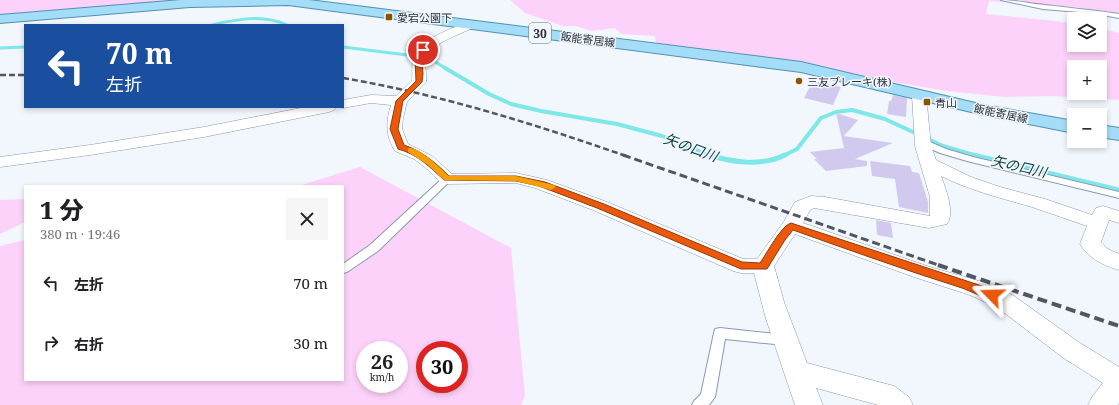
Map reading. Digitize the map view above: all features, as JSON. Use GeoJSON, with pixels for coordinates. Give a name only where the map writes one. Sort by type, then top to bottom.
{"type":"FeatureCollection","features":[{"type":"Feature","properties":{"kind":"main road","name":"飯能寄居線"},"geometry":{"type":"LineString","coordinates":[[0,19],[190,3],[282,1],[322,4],[801,67],[919,95],[1067,126]]}},
{"type":"Feature","properties":{"kind":"main road"},"geometry":{"type":"LineString","coordinates":[[1107,132],[1119,134]]}},
{"type":"Feature","properties":{"kind":"street"},"geometry":{"type":"LineString","coordinates":[[473,24],[434,42],[420,56],[419,82],[400,101],[394,129],[401,147],[411,150],[430,163],[447,179],[516,178],[542,184],[607,209],[741,266],[763,266]]}},
{"type":"Feature","properties":{"kind":"street"},"geometry":{"type":"LineString","coordinates":[[809,405],[785,340],[763,266],[781,238],[791,226],[802,206],[811,202],[825,202],[929,222],[940,220],[938,197],[928,163],[923,138],[919,95]]}},
{"type":"Feature","properties":{"kind":"street"},"geometry":{"type":"LineString","coordinates":[[344,104],[370,99],[400,101]]}},
{"type":"Feature","properties":{"kind":"street"},"geometry":{"type":"LineString","coordinates":[[0,162],[90,150],[204,132],[324,108]]}},
{"type":"Feature","properties":{"kind":"street"},"geometry":{"type":"LineString","coordinates":[[928,163],[965,181],[993,192],[1038,203],[1097,223]]}},
{"type":"Feature","properties":{"kind":"street"},"geometry":{"type":"LineString","coordinates":[[1119,217],[1103,212],[1097,223],[1090,244],[1101,254],[1119,264]]}},
{"type":"Feature","properties":{"kind":"street"},"geometry":{"type":"LineString","coordinates":[[791,226],[922,272],[978,289],[1006,302],[1071,350],[1119,381],[1102,405]]}},
{"type":"Feature","properties":{"kind":"street"},"geometry":{"type":"LineString","coordinates":[[798,372],[884,394],[899,405]]}},
{"type":"Feature","properties":{"kind":"lane"},"geometry":{"type":"LineString","coordinates":[[1004,0],[1043,7],[1091,11],[1119,16]]}},
{"type":"Feature","properties":{"kind":"lane"},"geometry":{"type":"LineString","coordinates":[[923,138],[943,150],[970,159],[1119,195]]}},
{"type":"Feature","properties":{"kind":"lane"},"geometry":{"type":"LineString","coordinates":[[344,268],[374,248],[447,179]]}},
{"type":"Feature","properties":{"kind":"lane"},"geometry":{"type":"LineString","coordinates":[[699,405],[708,397],[720,333],[785,340]]}},
{"type":"Feature","properties":{"kind":"shaded area"},"geometry":{"type":"Polygon","coordinates":[[[0,0],[182,0],[0,16],[0,0]]]}},
{"type":"Feature","properties":{"kind":"shaded area"},"geometry":{"type":"Polygon","coordinates":[[[510,0],[1119,0],[1119,13],[1075,7],[989,1],[986,14],[1067,22],[1067,52],[1107,52],[1107,30],[1119,33],[1119,100],[1107,99],[1107,60],[1067,60],[1067,97],[1004,97],[947,91],[882,80],[819,65],[701,48],[677,47],[656,42],[655,36],[621,34],[615,28],[592,31],[576,26],[563,26],[525,13],[510,0]]]}},
{"type":"Feature","properties":{"kind":"shaded area"},"geometry":{"type":"Polygon","coordinates":[[[360,167],[511,248],[525,396],[521,405],[0,405],[0,246],[24,240],[24,381],[344,381],[344,185],[301,185],[360,167]]]}},
{"type":"Feature","properties":{"kind":"shaded area"},"geometry":{"type":"Polygon","coordinates":[[[24,199],[24,222],[0,234],[0,200],[24,199]]]}},
{"type":"Feature","properties":{"kind":"building"},"geometry":{"type":"Polygon","coordinates":[[[813,81],[841,87],[833,105],[804,98],[813,81]]]}},
{"type":"Feature","properties":{"kind":"building"},"geometry":{"type":"Polygon","coordinates":[[[893,95],[907,98],[906,117],[887,114],[889,101],[891,101],[893,95]]]}},
{"type":"Feature","properties":{"kind":"building"},"geometry":{"type":"Polygon","coordinates":[[[836,113],[858,120],[844,136],[893,143],[855,159],[867,161],[867,166],[826,171],[814,159],[817,159],[810,152],[844,148],[836,113]]]}},
{"type":"Feature","properties":{"kind":"building"},"geometry":{"type":"Polygon","coordinates":[[[870,161],[910,166],[912,172],[919,173],[928,202],[928,213],[899,207],[895,179],[872,176],[870,161]]]}},
{"type":"Feature","properties":{"kind":"building"},"geometry":{"type":"Polygon","coordinates":[[[876,220],[891,223],[893,238],[877,235],[876,220]]]}},
{"type":"Feature","properties":{"kind":"waterway","name":"矢の口川"},"geometry":{"type":"LineString","coordinates":[[217,24],[240,19],[269,20],[284,24]]}},
{"type":"Feature","properties":{"kind":"waterway","name":"矢の口川"},"geometry":{"type":"LineString","coordinates":[[0,48],[24,47]]}},
{"type":"Feature","properties":{"kind":"waterway","name":"矢の口川"},"geometry":{"type":"LineString","coordinates":[[344,47],[423,57],[432,60],[447,69]]}},
{"type":"Feature","properties":{"kind":"waterway","name":"矢の口川"},"geometry":{"type":"LineString","coordinates":[[445,68],[489,94],[511,104],[541,111],[617,124],[662,136],[711,156]]}},
{"type":"Feature","properties":{"kind":"waterway","name":"矢の口川"},"geometry":{"type":"LineString","coordinates":[[785,155],[797,149],[821,118],[836,112],[852,110],[885,119],[943,146],[976,156]]}},
{"type":"Feature","properties":{"kind":"waterway","name":"矢の口川"},"geometry":{"type":"LineString","coordinates":[[707,155],[711,156]]}},
{"type":"Feature","properties":{"kind":"waterway","name":"矢の口川"},"geometry":{"type":"LineString","coordinates":[[711,156],[727,160],[756,162],[776,159],[785,155]]}},
{"type":"Feature","properties":{"kind":"waterway","name":"矢の口川"},"geometry":{"type":"LineString","coordinates":[[976,156],[1119,190]]}},
{"type":"Feature","properties":{"kind":"railway"},"geometry":{"type":"LineString","coordinates":[[0,75],[24,75]]}},
{"type":"Feature","properties":{"kind":"railway"},"geometry":{"type":"LineString","coordinates":[[344,78],[451,101],[521,121],[626,156]]}},
{"type":"Feature","properties":{"kind":"railway"},"geometry":{"type":"LineString","coordinates":[[623,155],[941,266]]}},
{"type":"Feature","properties":{"kind":"railway"},"geometry":{"type":"LineString","coordinates":[[938,265],[1119,326]]}},
{"type":"Feature","properties":{"kind":"slow traffic"},"geometry":{"type":"LineString","coordinates":[[411,150],[430,163],[447,179],[516,178],[551,187]]}},
{"type":"Feature","properties":{"kind":"place","name":"愛宕公園下"},"geometry":{"type":"Point","coordinates":[389,17]}},
{"type":"Feature","properties":{"kind":"place","name":"三友ブレーキ(株)"},"geometry":{"type":"Point","coordinates":[799,81]}},
{"type":"Feature","properties":{"kind":"place","name":"青山"},"geometry":{"type":"Point","coordinates":[927,102]}},
{"type":"Feature","properties":{"kind":"route"},"geometry":{"type":"LineString","coordinates":[[423,50],[418,59],[420,74],[419,82],[403,96],[400,101],[395,118],[394,129],[401,147],[411,150],[430,163],[447,179],[516,178],[542,184],[600,206],[721,256],[741,266],[763,266],[781,238],[791,226],[992,295]]}}]}
